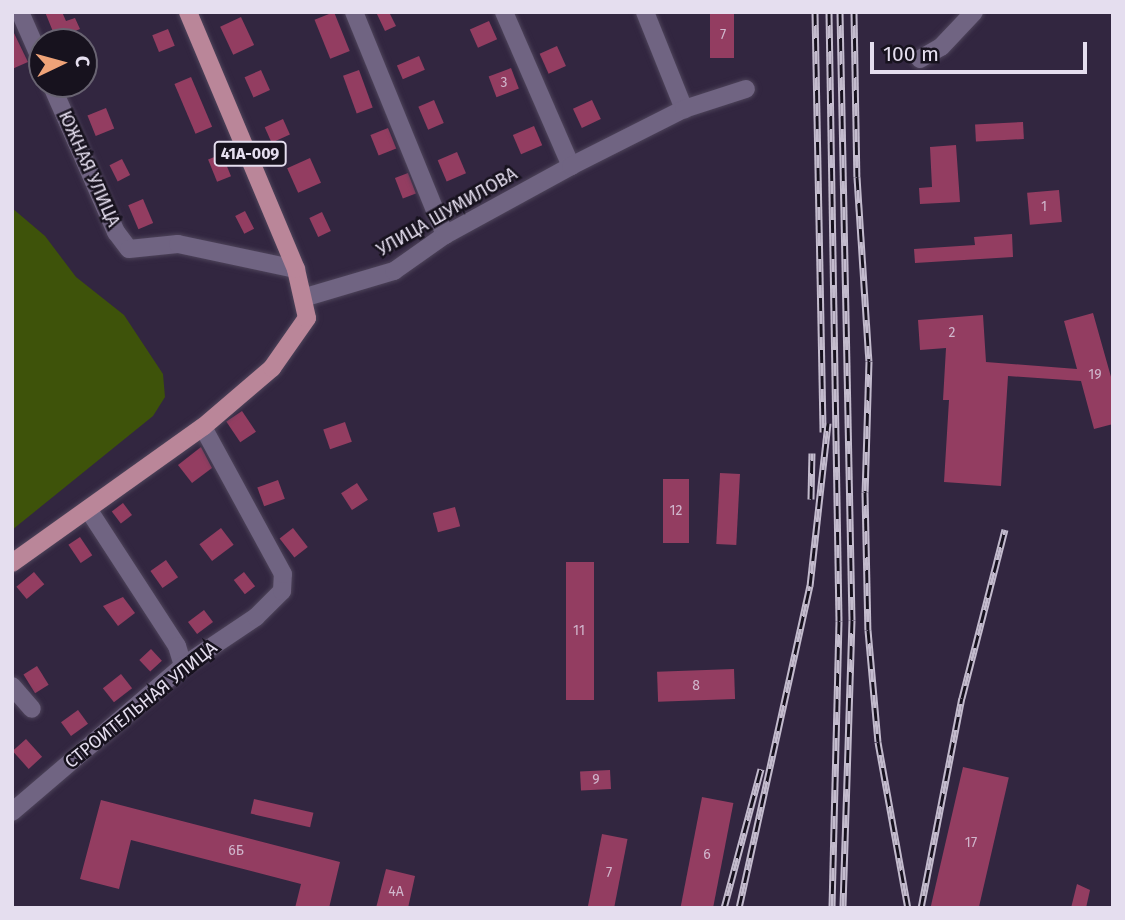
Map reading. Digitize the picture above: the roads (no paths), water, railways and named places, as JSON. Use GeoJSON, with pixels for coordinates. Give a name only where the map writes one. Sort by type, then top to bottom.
{"type":"FeatureCollection","features":[{"type":"Feature","properties":{"kind":"main road","name":"41А-009"},"geometry":{"type":"LineString","coordinates":[[188,12],[306,297]]}},
{"type":"Feature","properties":{"kind":"main road"},"geometry":{"type":"LineString","coordinates":[[12,563],[203,427],[272,368],[307,318],[306,297]]}},
{"type":"Feature","properties":{"kind":"street"},"geometry":{"type":"LineString","coordinates":[[20,12],[28,30]]}},
{"type":"Feature","properties":{"kind":"street"},"geometry":{"type":"LineString","coordinates":[[354,12],[445,235]]}},
{"type":"Feature","properties":{"kind":"street"},"geometry":{"type":"LineString","coordinates":[[505,12],[572,166]]}},
{"type":"Feature","properties":{"kind":"street"},"geometry":{"type":"LineString","coordinates":[[645,12],[684,109]]}},
{"type":"Feature","properties":{"kind":"street"},"geometry":{"type":"LineString","coordinates":[[920,59],[941,47],[974,12]]}},
{"type":"Feature","properties":{"kind":"street","name":"УЛИЦА ШУМИЛОВА"},"geometry":{"type":"LineString","coordinates":[[306,297],[394,271],[445,235],[572,166],[684,109],[746,89]]}},
{"type":"Feature","properties":{"kind":"street","name":"ЮЖНАЯ УЛИЦА"},"geometry":{"type":"LineString","coordinates":[[57,98],[116,232],[129,249],[178,244],[296,269]]}},
{"type":"Feature","properties":{"kind":"street","name":"СТРОИТЕЛЬНАЯ УЛИЦА"},"geometry":{"type":"LineString","coordinates":[[12,812],[183,666],[274,603],[282,592],[283,574],[203,427]]}},
{"type":"Feature","properties":{"kind":"street"},"geometry":{"type":"LineString","coordinates":[[88,509],[177,646],[183,666]]}},
{"type":"Feature","properties":{"kind":"street"},"geometry":{"type":"LineString","coordinates":[[12,686],[32,709]]}},
{"type":"Feature","properties":{"kind":"railway"},"geometry":{"type":"LineString","coordinates":[[815,12],[823,432]]}},
{"type":"Feature","properties":{"kind":"railway"},"geometry":{"type":"LineString","coordinates":[[829,12],[839,621],[832,908]]}},
{"type":"Feature","properties":{"kind":"railway"},"geometry":{"type":"LineString","coordinates":[[840,12],[852,620],[843,908]]}},
{"type":"Feature","properties":{"kind":"railway"},"geometry":{"type":"LineString","coordinates":[[854,12],[857,177],[869,361],[865,492],[868,630],[878,742],[908,908]]}},
{"type":"Feature","properties":{"kind":"railway"},"geometry":{"type":"LineString","coordinates":[[739,908],[810,586],[828,423]]}},
{"type":"Feature","properties":{"kind":"railway"},"geometry":{"type":"LineString","coordinates":[[811,499],[812,453]]}},
{"type":"Feature","properties":{"kind":"railway"},"geometry":{"type":"LineString","coordinates":[[921,908],[962,698],[1005,529]]}},
{"type":"Feature","properties":{"kind":"railway"},"geometry":{"type":"LineString","coordinates":[[724,908],[761,769]]}}]}
